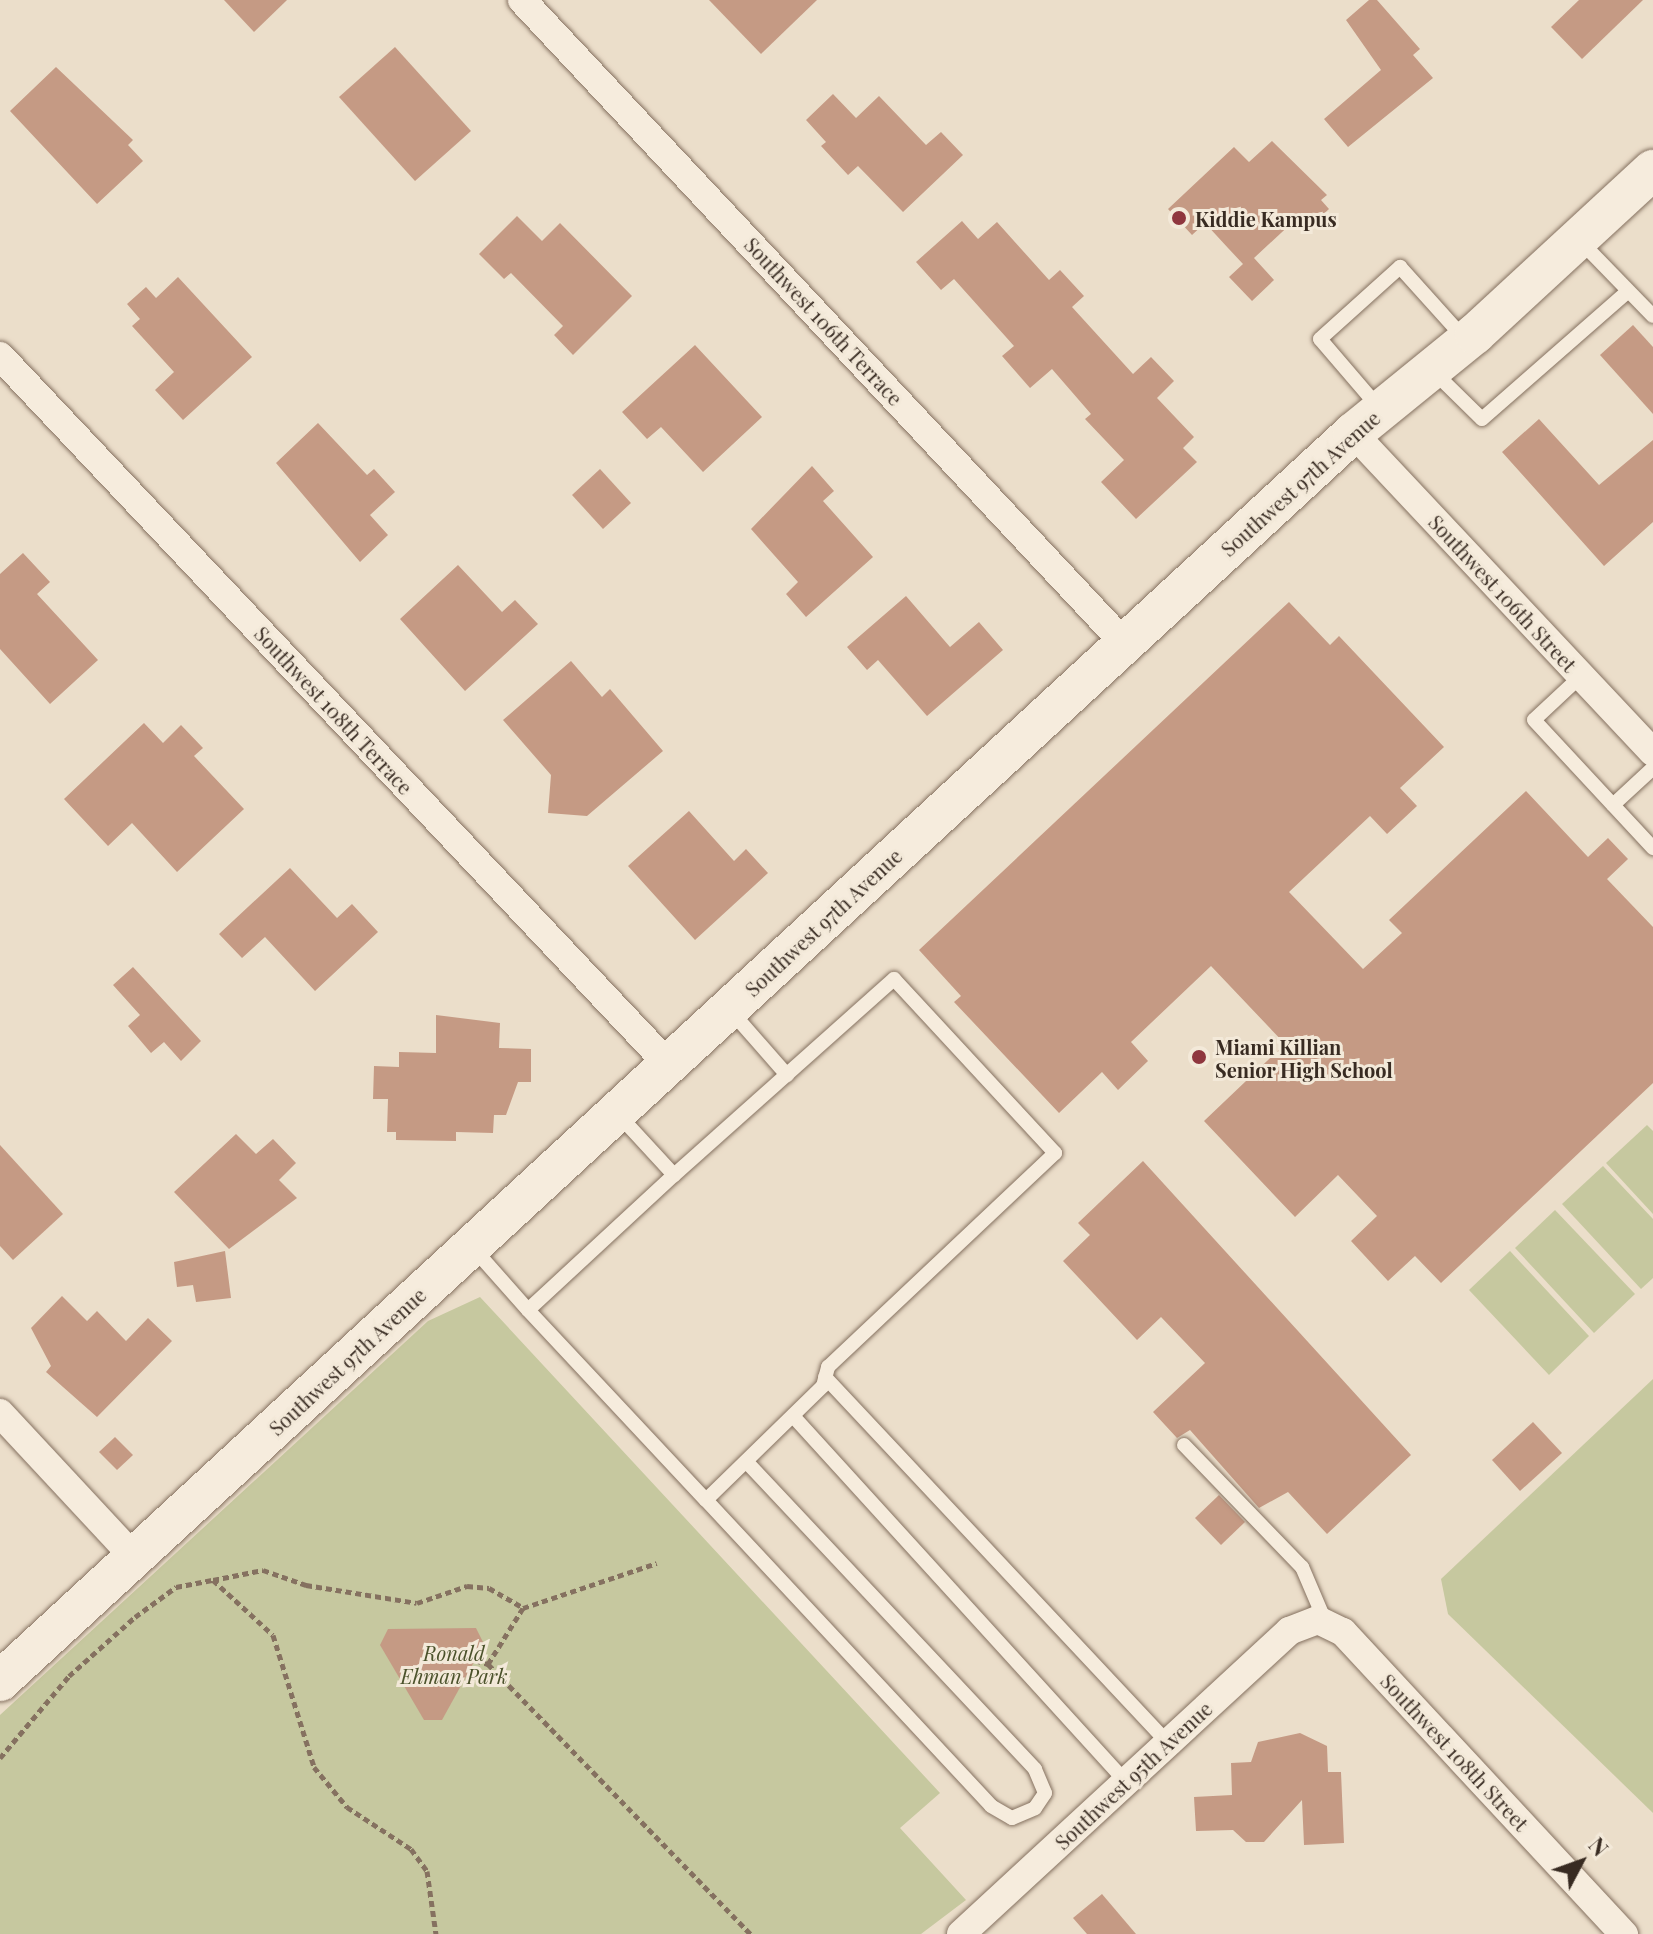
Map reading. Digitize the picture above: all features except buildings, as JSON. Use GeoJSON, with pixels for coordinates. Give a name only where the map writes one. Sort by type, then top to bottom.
{"type":"FeatureCollection","features":[{"type":"Feature","properties":{"kind":"street","name":"Southwest 106th Terrace"},"geometry":{"type":"LineString","coordinates":[[522,0],[1125,644]]}},
{"type":"Feature","properties":{"kind":"street","name":"Southwest 97th Avenue"},"geometry":{"type":"LineString","coordinates":[[0,1681],[1367,422],[1467,341],[1579,239],[1648,185]]}},
{"type":"Feature","properties":{"kind":"street","name":"Southwest 108th Terrace"},"geometry":{"type":"LineString","coordinates":[[0,356],[668,1064]]}},
{"type":"Feature","properties":{"kind":"street","name":"Southwest 106th Street"},"geometry":{"type":"LineString","coordinates":[[1367,422],[1581,676],[1653,752]]}},
{"type":"Feature","properties":{"kind":"street"},"geometry":{"type":"LineString","coordinates":[[0,1413],[134,1557]]}},
{"type":"Feature","properties":{"kind":"street","name":"Southwest 95th Avenue"},"geometry":{"type":"LineString","coordinates":[[961,1934],[1289,1631],[1318,1621]]}},
{"type":"Feature","properties":{"kind":"street","name":"Southwest 108th Street"},"geometry":{"type":"LineString","coordinates":[[1318,1621],[1624,1934]]}},
{"type":"Feature","properties":{"kind":"lane"},"geometry":{"type":"LineString","coordinates":[[1579,239],[1653,316]]}},
{"type":"Feature","properties":{"kind":"lane"},"geometry":{"type":"LineString","coordinates":[[1367,422],[1320,339],[1400,267],[1467,341]]}},
{"type":"Feature","properties":{"kind":"lane"},"geometry":{"type":"LineString","coordinates":[[1430,369],[1482,419],[1627,292]]}},
{"type":"Feature","properties":{"kind":"lane"},"geometry":{"type":"LineString","coordinates":[[1581,676],[1534,720],[1653,848]]}},
{"type":"Feature","properties":{"kind":"lane"},"geometry":{"type":"LineString","coordinates":[[1613,805],[1653,768]]}},
{"type":"Feature","properties":{"kind":"lane"},"geometry":{"type":"LineString","coordinates":[[528,1310],[894,979],[1055,1153],[828,1367],[825,1377],[793,1416],[706,1500]]}},
{"type":"Feature","properties":{"kind":"lane"},"geometry":{"type":"LineString","coordinates":[[729,1009],[787,1075]]}},
{"type":"Feature","properties":{"kind":"lane"},"geometry":{"type":"LineString","coordinates":[[616,1112],[674,1175]]}},
{"type":"Feature","properties":{"kind":"lane"},"geometry":{"type":"LineString","coordinates":[[471,1246],[991,1806],[1012,1818],[1035,1808],[1045,1793],[1035,1769],[746,1461]]}},
{"type":"Feature","properties":{"kind":"lane"},"geometry":{"type":"LineString","coordinates":[[825,1377],[1168,1743]]}},
{"type":"Feature","properties":{"kind":"lane"},"geometry":{"type":"LineString","coordinates":[[793,1416],[1126,1782]]}},
{"type":"Feature","properties":{"kind":"lane"},"geometry":{"type":"LineString","coordinates":[[1184,1445],[1302,1567],[1318,1621]]}},
{"type":"Feature","properties":{"kind":"path"},"geometry":{"type":"LineString","coordinates":[[488,1664],[523,1608],[657,1563]]}},
{"type":"Feature","properties":{"kind":"path"},"geometry":{"type":"LineString","coordinates":[[0,1758],[69,1676],[135,1617],[176,1587],[263,1570],[306,1585],[417,1603],[467,1586],[489,1588],[523,1608]]}},
{"type":"Feature","properties":{"kind":"path"},"geometry":{"type":"LineString","coordinates":[[213,1580],[273,1635],[314,1767],[347,1807],[411,1849],[427,1871],[436,1934]]}},
{"type":"Feature","properties":{"kind":"path"},"geometry":{"type":"LineString","coordinates":[[475,1660],[488,1664],[751,1934]]}},
{"type":"Feature","properties":{"kind":"green space"},"geometry":{"type":"Polygon","coordinates":[[[1647,1125],[1653,1131],[1653,1214],[1606,1163],[1647,1125]]]}},
{"type":"Feature","properties":{"kind":"green space"},"geometry":{"type":"Polygon","coordinates":[[[1603,1166],[1653,1219],[1653,1278],[1641,1289],[1562,1204],[1603,1166]]]}},
{"type":"Feature","properties":{"kind":"green space"},"geometry":{"type":"Polygon","coordinates":[[[1555,1210],[1635,1294],[1594,1333],[1515,1248],[1555,1210]]]}},
{"type":"Feature","properties":{"kind":"green space"},"geometry":{"type":"Polygon","coordinates":[[[1510,1251],[1589,1336],[1549,1375],[1469,1290],[1510,1251]]]}},
{"type":"Feature","properties":{"kind":"green space","name":"Ronald Ehman Park"},"geometry":{"type":"Polygon","coordinates":[[[480,1297],[940,1793],[900,1828],[966,1900],[921,1934],[0,1934],[0,1715],[428,1321],[480,1297]]]}},
{"type":"Feature","properties":{"kind":"green space"},"geometry":{"type":"Polygon","coordinates":[[[1653,1379],[1653,1813],[1448,1614],[1441,1579],[1653,1379]]]}},
{"type":"Feature","properties":{"kind":"place","name":"Kiddie Kampus"},"geometry":{"type":"Point","coordinates":[1179,218]}},
{"type":"Feature","properties":{"kind":"place","name":"Miami Killian Senior High School"},"geometry":{"type":"Point","coordinates":[1199,1057]}}]}
